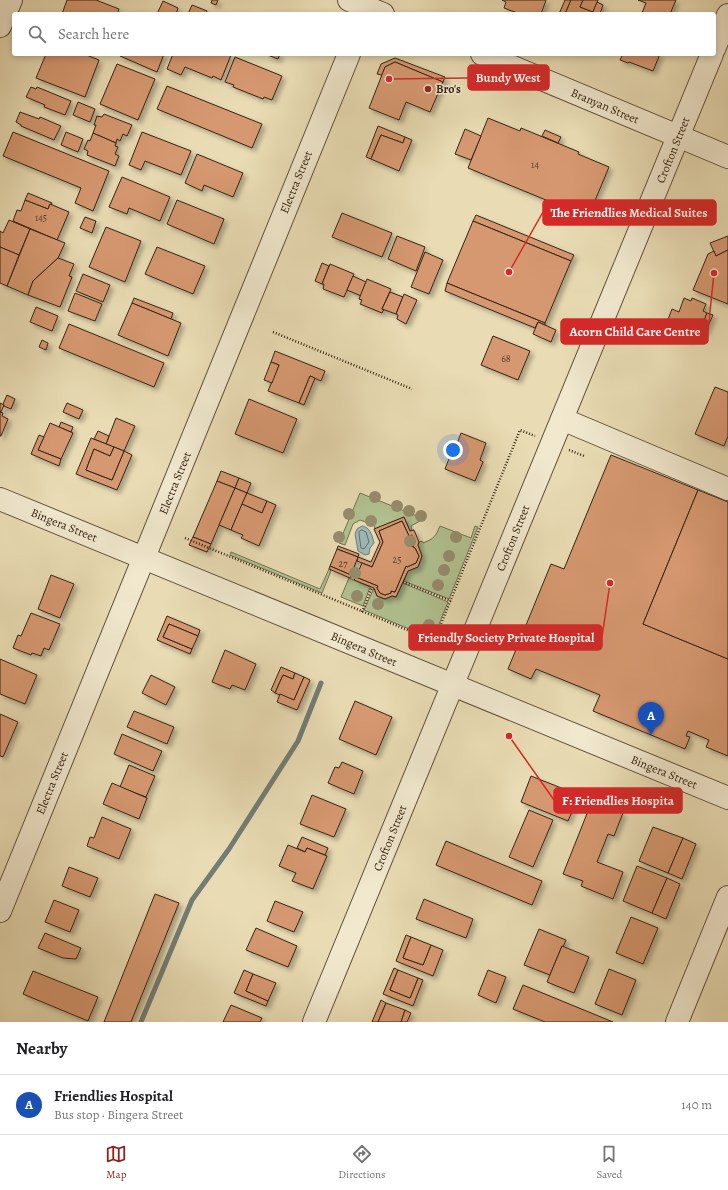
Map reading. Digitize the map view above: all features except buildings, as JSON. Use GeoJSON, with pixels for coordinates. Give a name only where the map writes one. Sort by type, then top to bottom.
{"type":"FeatureCollection","features":[{"type":"Feature","properties":{"kind":"street"},"geometry":{"type":"LineString","coordinates":[[0,26],[11,0]]}},
{"type":"Feature","properties":{"kind":"street"},"geometry":{"type":"LineString","coordinates":[[716,44],[728,15]]}},
{"type":"Feature","properties":{"kind":"street","name":"Electra Street"},"geometry":{"type":"LineString","coordinates":[[0,911],[348,56]]}},
{"type":"Feature","properties":{"kind":"street","name":"Branyan Street"},"geometry":{"type":"LineString","coordinates":[[487,56],[728,157]]}},
{"type":"Feature","properties":{"kind":"street","name":"Crofton Street"},"geometry":{"type":"LineString","coordinates":[[314,1022],[711,56]]}},
{"type":"Feature","properties":{"kind":"street"},"geometry":{"type":"LineString","coordinates":[[562,419],[728,489]]}},
{"type":"Feature","properties":{"kind":"street","name":"Bingera Street"},"geometry":{"type":"LineString","coordinates":[[0,499],[144,557],[452,686],[728,798]]}},
{"type":"Feature","properties":{"kind":"street"},"geometry":{"type":"LineString","coordinates":[[677,1022],[728,897]]}},
{"type":"Feature","properties":{"kind":"path"},"geometry":{"type":"LineString","coordinates":[[273,332],[412,389]]}},
{"type":"Feature","properties":{"kind":"path"},"geometry":{"type":"LineString","coordinates":[[185,538],[434,641],[520,430],[537,437]]}},
{"type":"Feature","properties":{"kind":"path"},"geometry":{"type":"LineString","coordinates":[[566,449],[584,456]]}},
{"type":"Feature","properties":{"kind":"path"},"geometry":{"type":"LineString","coordinates":[[403,582],[451,601]]}},
{"type":"Feature","properties":{"kind":"path"},"geometry":{"type":"LineString","coordinates":[[362,612],[372,587]]}},
{"type":"Feature","properties":{"kind":"green space"},"geometry":{"type":"Polygon","coordinates":[[[360,493],[422,518],[420,521],[411,526],[412,530],[410,531],[404,517],[375,529],[374,525],[360,520],[353,524],[345,545],[339,543],[360,493]]]}},
{"type":"Feature","properties":{"kind":"green space"},"geometry":{"type":"Polygon","coordinates":[[[440,526],[471,538],[475,526],[478,527],[449,599],[404,581],[408,571],[418,567],[422,556],[418,545],[419,542],[422,541],[423,543],[436,535],[440,526]]]}},
{"type":"Feature","properties":{"kind":"green space"},"geometry":{"type":"Polygon","coordinates":[[[231,552],[320,589],[329,569],[331,571],[322,593],[230,555],[231,552]]]}},
{"type":"Feature","properties":{"kind":"green space"},"geometry":{"type":"Polygon","coordinates":[[[349,578],[370,587],[363,606],[341,597],[349,578]]]}},
{"type":"Feature","properties":{"kind":"green space"},"geometry":{"type":"Polygon","coordinates":[[[403,583],[448,602],[433,639],[364,610],[374,588],[377,596],[385,599],[392,596],[396,597],[403,583]]]}},
{"type":"Feature","properties":{"kind":"water"},"geometry":{"type":"Polygon","coordinates":[[[362,526],[369,530],[374,543],[370,548],[369,554],[365,555],[358,551],[355,534],[357,529],[362,526]]]}},
{"type":"Feature","properties":{"kind":"waterway"},"geometry":{"type":"LineString","coordinates":[[141,1022],[192,900],[229,849],[298,741],[321,683]]}},
{"type":"Feature","properties":{"kind":"place","name":"Bundy West"},"geometry":{"type":"Point","coordinates":[389,79]}},
{"type":"Feature","properties":{"kind":"place","name":"Bro's"},"geometry":{"type":"Point","coordinates":[428,89]}},
{"type":"Feature","properties":{"kind":"place","name":"The Friendlies Medical Suites"},"geometry":{"type":"Point","coordinates":[509,272]}},
{"type":"Feature","properties":{"kind":"place","name":"Acorn Child Care Centre"},"geometry":{"type":"Point","coordinates":[714,273]}},
{"type":"Feature","properties":{"kind":"place","name":"Friendly Society Private Hospital"},"geometry":{"type":"Point","coordinates":[610,583]}},
{"type":"Feature","properties":{"kind":"place","name":"Friendlies Hospital"},"geometry":{"type":"Point","coordinates":[651,735]}},
{"type":"Feature","properties":{"kind":"place","name":"F: Friendlies Hospita"},"geometry":{"type":"Point","coordinates":[509,736]}}]}
